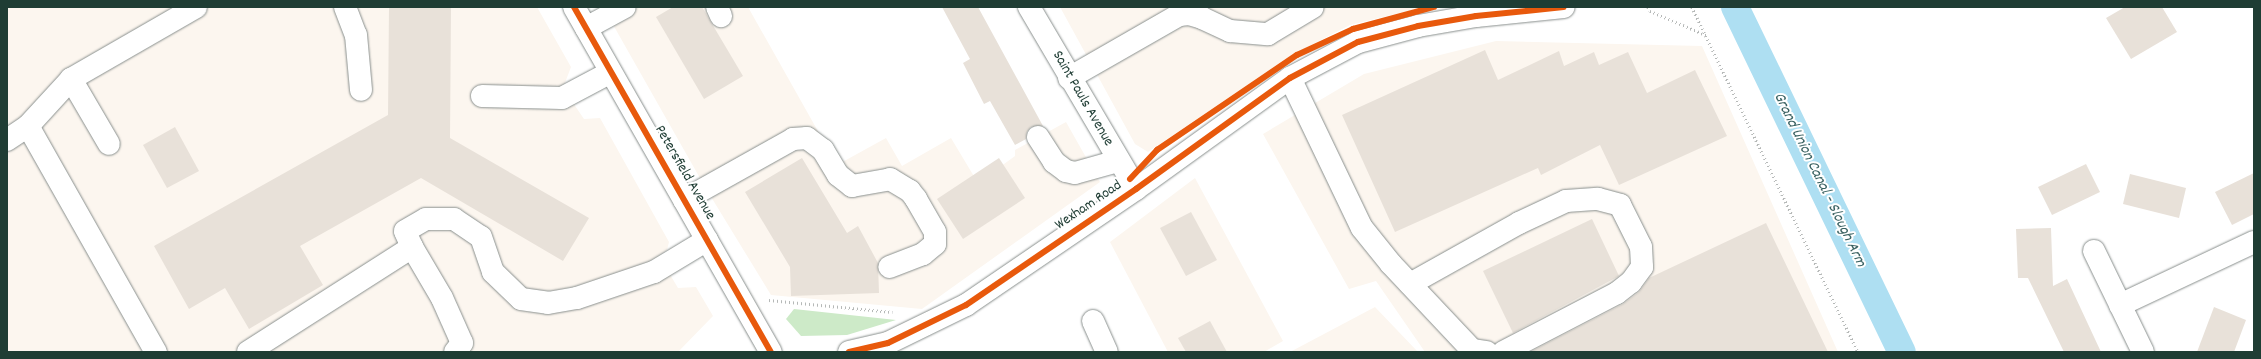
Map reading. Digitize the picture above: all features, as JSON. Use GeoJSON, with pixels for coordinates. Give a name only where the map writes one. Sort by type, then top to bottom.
{"type":"FeatureCollection","features":[{"type":"Feature","properties":{"kind":"street"},"geometry":{"type":"LineString","coordinates":[[7,140],[28,126],[71,78],[196,7]]}},
{"type":"Feature","properties":{"kind":"street"},"geometry":{"type":"LineString","coordinates":[[345,7],[356,35],[361,90]]}},
{"type":"Feature","properties":{"kind":"street","name":"Petersfield Avenue"},"geometry":{"type":"LineString","coordinates":[[574,7],[771,352]]}},
{"type":"Feature","properties":{"kind":"street"},"geometry":{"type":"LineString","coordinates":[[586,28],[625,7]]}},
{"type":"Feature","properties":{"kind":"street","name":"Saint Pauls Avenue"},"geometry":{"type":"LineString","coordinates":[[1029,7],[1069,78],[1136,189]]}},
{"type":"Feature","properties":{"kind":"street"},"geometry":{"type":"LineString","coordinates":[[1069,78],[1179,15],[1189,14],[1202,18],[1230,31],[1268,34],[1313,7]]}},
{"type":"Feature","properties":{"kind":"street","name":"Wexham Road"},"geometry":{"type":"LineString","coordinates":[[849,352],[888,343],[966,305],[1136,189],[1290,78],[1358,42],[1418,26],[1476,16],[1564,7]]}},
{"type":"Feature","properties":{"kind":"street"},"geometry":{"type":"LineString","coordinates":[[482,96],[562,98],[611,72]]}},
{"type":"Feature","properties":{"kind":"street"},"geometry":{"type":"LineString","coordinates":[[71,78],[109,144]]}},
{"type":"Feature","properties":{"kind":"street"},"geometry":{"type":"LineString","coordinates":[[1290,78],[1362,228],[1391,264],[1478,351]]}},
{"type":"Feature","properties":{"kind":"street"},"geometry":{"type":"LineString","coordinates":[[28,126],[156,352]]}},
{"type":"Feature","properties":{"kind":"street"},"geometry":{"type":"LineString","coordinates":[[1038,137],[1054,162],[1066,172],[1074,173],[1118,160]]}},
{"type":"Feature","properties":{"kind":"street"},"geometry":{"type":"LineString","coordinates":[[684,200],[793,139],[807,138],[823,150],[838,175],[852,186],[890,179],[910,191],[916,199],[935,232],[935,244],[923,254],[890,267]]}},
{"type":"Feature","properties":{"kind":"street"},"geometry":{"type":"LineString","coordinates":[[1410,284],[1519,223],[1566,201],[1598,199],[1620,205],[1641,247],[1642,267],[1631,282],[1617,294],[1503,352]]}},
{"type":"Feature","properties":{"kind":"street"},"geometry":{"type":"LineString","coordinates":[[455,352],[462,343],[442,298],[412,247],[405,231],[426,219],[454,220],[481,237],[492,272],[521,299],[548,303],[577,298],[654,272],[707,240]]}},
{"type":"Feature","properties":{"kind":"street"},"geometry":{"type":"LineString","coordinates":[[2120,305],[2254,242]]}},
{"type":"Feature","properties":{"kind":"street"},"geometry":{"type":"LineString","coordinates":[[248,352],[412,247]]}},
{"type":"Feature","properties":{"kind":"street"},"geometry":{"type":"LineString","coordinates":[[2094,251],[2143,352]]}},
{"type":"Feature","properties":{"kind":"street"},"geometry":{"type":"LineString","coordinates":[[1093,321],[1107,352]]}},
{"type":"Feature","properties":{"kind":"path"},"geometry":{"type":"LineString","coordinates":[[1648,7],[1650,11],[1706,35]]}},
{"type":"Feature","properties":{"kind":"path"},"geometry":{"type":"LineString","coordinates":[[1692,7],[1858,352]]}},
{"type":"Feature","properties":{"kind":"path"},"geometry":{"type":"LineString","coordinates":[[740,297],[897,312]]}},
{"type":"Feature","properties":{"kind":"shaded area"},"geometry":{"type":"Polygon","coordinates":[[[7,7],[537,7],[571,67],[563,88],[584,119],[600,118],[669,242],[667,250],[659,256],[678,288],[696,287],[713,316],[678,352],[7,352],[7,7]]]}},
{"type":"Feature","properties":{"kind":"shaded area"},"geometry":{"type":"Polygon","coordinates":[[[603,7],[748,7],[837,165],[886,138],[902,166],[951,138],[978,183],[1015,156],[1015,150],[1066,122],[1100,182],[922,309],[771,295],[705,187],[603,7]]]}},
{"type":"Feature","properties":{"kind":"shaded area"},"geometry":{"type":"Polygon","coordinates":[[[1060,7],[1425,7],[1350,25],[1290,56],[1148,152],[1135,144],[1060,7]]]}},
{"type":"Feature","properties":{"kind":"shaded area"},"geometry":{"type":"Polygon","coordinates":[[[1496,41],[1702,46],[1838,352],[1425,352],[1376,281],[1349,289],[1263,134],[1364,74],[1496,41]]]}},
{"type":"Feature","properties":{"kind":"shaded area"},"geometry":{"type":"Polygon","coordinates":[[[1195,178],[1283,341],[1264,352],[1168,352],[1110,242],[1195,178]]]}},
{"type":"Feature","properties":{"kind":"shaded area"},"geometry":{"type":"Polygon","coordinates":[[[1375,307],[1418,352],[1290,352],[1375,307]]]}},
{"type":"Feature","properties":{"kind":"green space"},"geometry":{"type":"Polygon","coordinates":[[[794,309],[896,320],[847,335],[801,336],[786,319],[794,309]]]}},
{"type":"Feature","properties":{"kind":"building"},"geometry":{"type":"Polygon","coordinates":[[[389,7],[451,7],[450,138],[589,218],[563,261],[421,178],[300,246],[323,285],[249,329],[225,288],[189,309],[154,246],[388,115],[389,7]]]}},
{"type":"Feature","properties":{"kind":"building"},"geometry":{"type":"Polygon","coordinates":[[[673,7],[702,7],[743,76],[704,99],[656,17],[673,7]]]}},
{"type":"Feature","properties":{"kind":"building"},"geometry":{"type":"Polygon","coordinates":[[[942,7],[978,7],[1043,126],[1031,127],[1027,132],[1026,139],[1015,145],[990,101],[984,104],[963,63],[970,59],[942,7]]]}},
{"type":"Feature","properties":{"kind":"building"},"geometry":{"type":"Polygon","coordinates":[[[2125,7],[2162,7],[2177,32],[2131,59],[2106,18],[2125,7]]]}},
{"type":"Feature","properties":{"kind":"building"},"geometry":{"type":"Polygon","coordinates":[[[1485,50],[1498,80],[1559,51],[1564,66],[1594,52],[1599,65],[1628,52],[1647,93],[1695,70],[1727,136],[1619,185],[1600,145],[1541,175],[1538,168],[1395,232],[1342,115],[1485,50]]]}},
{"type":"Feature","properties":{"kind":"building"},"geometry":{"type":"Polygon","coordinates":[[[175,127],[199,171],[167,188],[143,145],[175,127]]]}},
{"type":"Feature","properties":{"kind":"building"},"geometry":{"type":"Polygon","coordinates":[[[802,158],[847,233],[858,226],[878,263],[879,293],[791,296],[790,267],[745,192],[802,158]]]}},
{"type":"Feature","properties":{"kind":"building"},"geometry":{"type":"Polygon","coordinates":[[[999,158],[1025,198],[963,239],[937,199],[999,158]]]}},
{"type":"Feature","properties":{"kind":"building"},"geometry":{"type":"Polygon","coordinates":[[[2086,164],[2100,192],[2052,215],[2038,187],[2086,164]]]}},
{"type":"Feature","properties":{"kind":"building"},"geometry":{"type":"Polygon","coordinates":[[[2254,173],[2254,214],[2232,225],[2215,192],[2254,173]]]}},
{"type":"Feature","properties":{"kind":"building"},"geometry":{"type":"Polygon","coordinates":[[[2130,174],[2186,188],[2179,218],[2123,204],[2130,174]]]}},
{"type":"Feature","properties":{"kind":"building"},"geometry":{"type":"Polygon","coordinates":[[[1191,212],[1217,260],[1186,276],[1160,228],[1191,212]]]}},
{"type":"Feature","properties":{"kind":"building"},"geometry":{"type":"Polygon","coordinates":[[[1592,219],[1619,276],[1513,333],[1483,271],[1592,219]]]}},
{"type":"Feature","properties":{"kind":"building"},"geometry":{"type":"Polygon","coordinates":[[[1766,223],[1828,352],[1530,352],[1623,304],[1639,292],[1649,278],[1766,223]]]}},
{"type":"Feature","properties":{"kind":"building"},"geometry":{"type":"Polygon","coordinates":[[[2051,228],[2053,286],[2067,279],[2101,352],[2064,352],[2028,278],[2018,278],[2016,229],[2051,228]]]}},
{"type":"Feature","properties":{"kind":"building"},"geometry":{"type":"Polygon","coordinates":[[[2214,307],[2246,320],[2234,352],[2197,352],[2214,307]]]}},
{"type":"Feature","properties":{"kind":"building"},"geometry":{"type":"Polygon","coordinates":[[[1210,321],[1227,352],[1186,352],[1178,338],[1210,321]]]}},
{"type":"Feature","properties":{"kind":"waterway","name":"Grand Union Canal - Slough Arm"},"geometry":{"type":"LineString","coordinates":[[1735,7],[1902,352]]}},
{"type":"Feature","properties":{"kind":"cycle path"},"geometry":{"type":"LineString","coordinates":[[574,7],[771,352]]}},
{"type":"Feature","properties":{"kind":"cycle path"},"geometry":{"type":"LineString","coordinates":[[1130,179],[1157,150],[1297,55],[1353,29],[1434,7]]}},
{"type":"Feature","properties":{"kind":"cycle path"},"geometry":{"type":"LineString","coordinates":[[849,352],[888,343],[966,305],[1136,189],[1290,78],[1358,42],[1418,26],[1476,16],[1564,7]]}}]}
